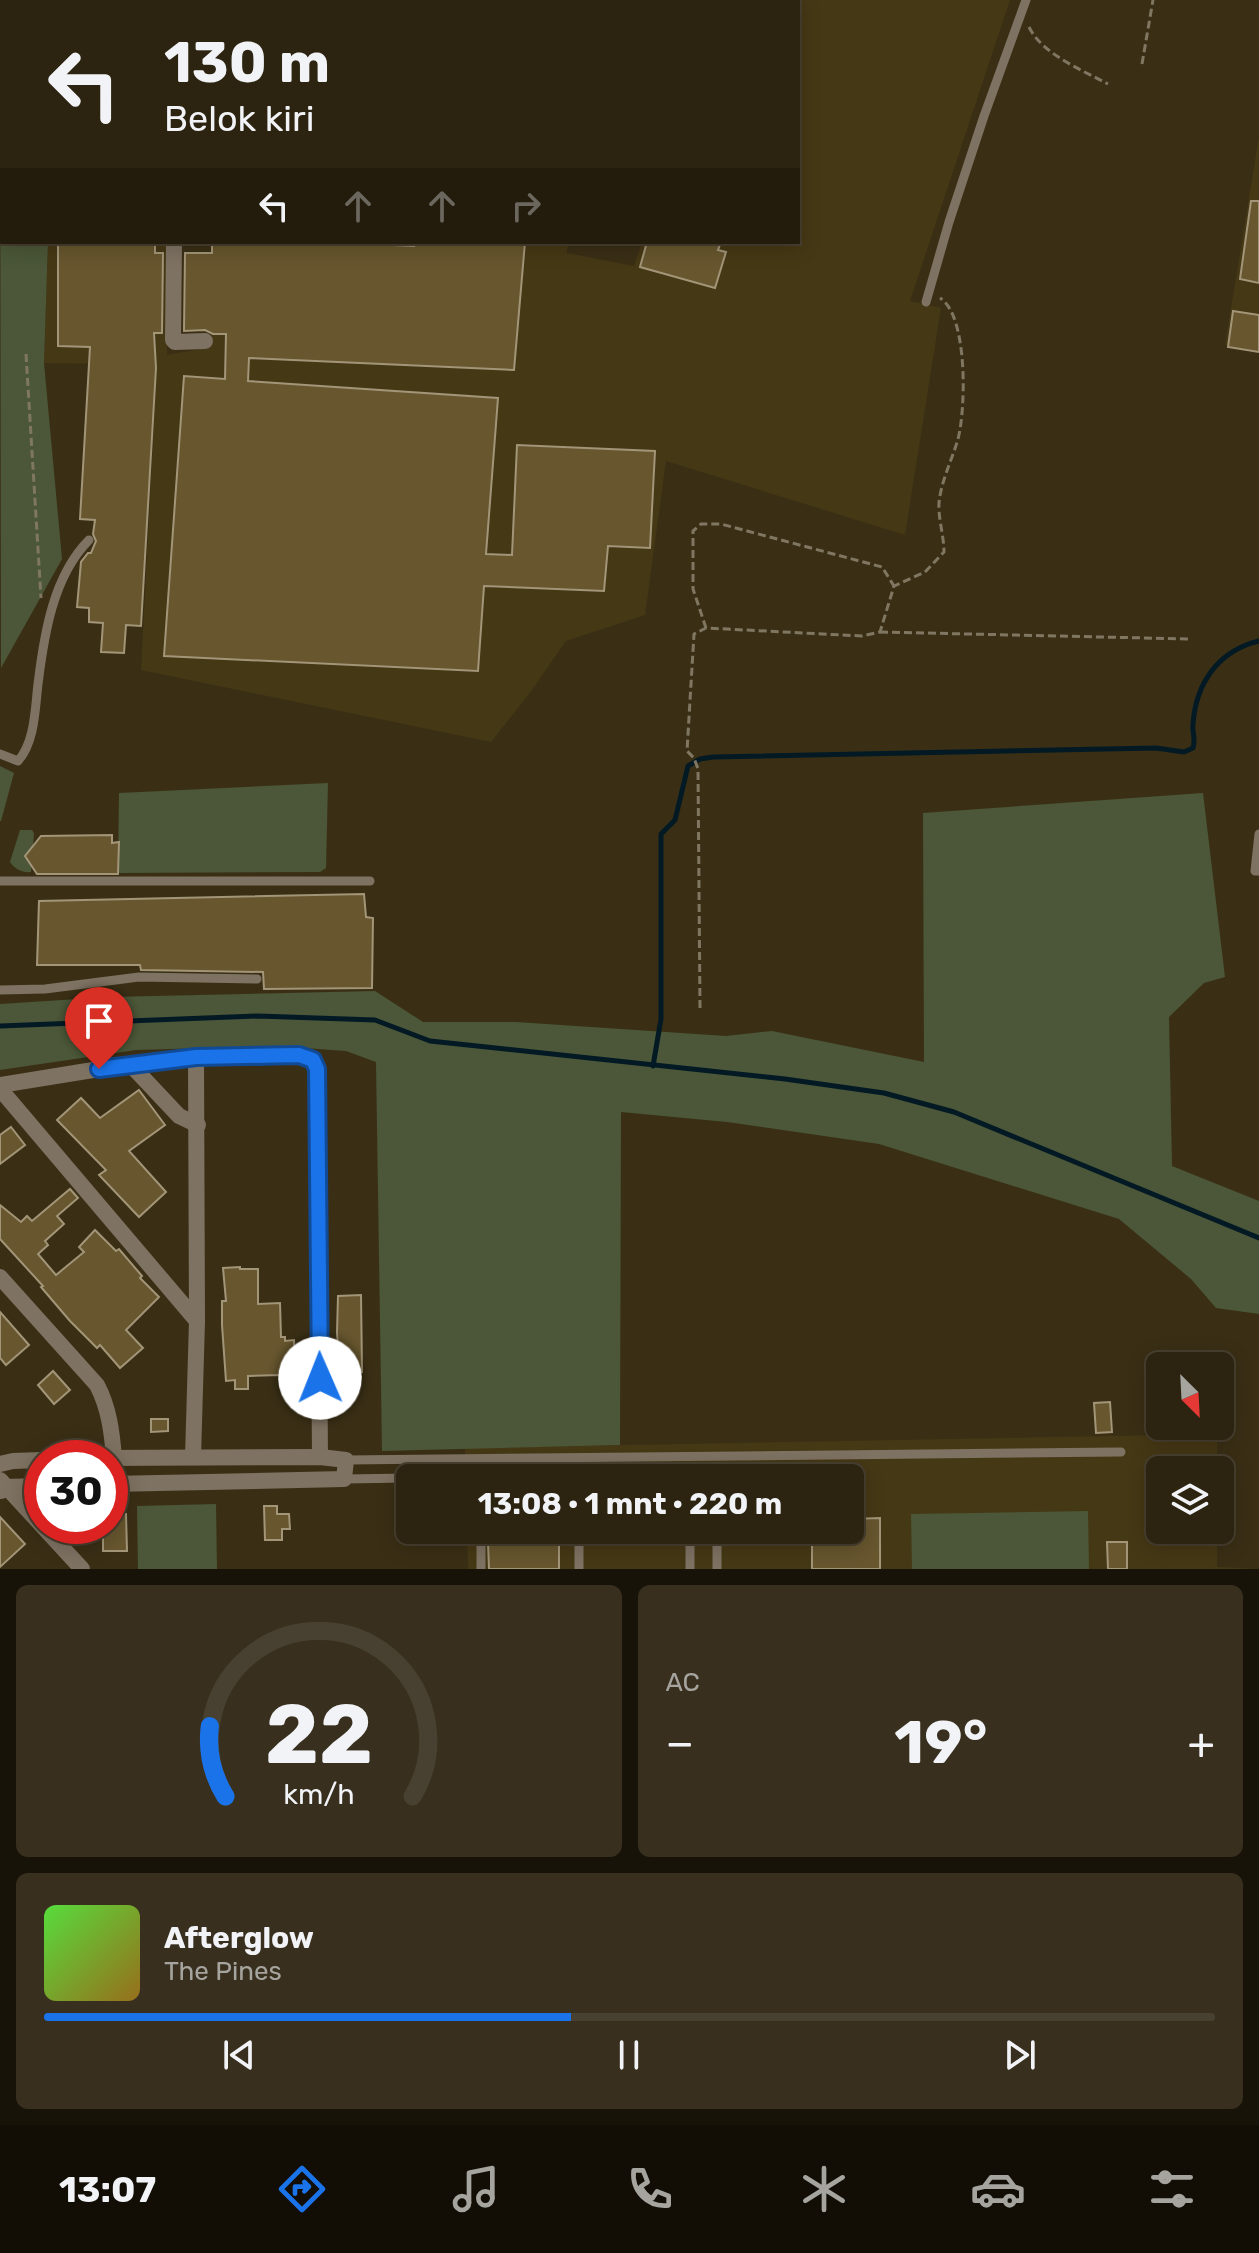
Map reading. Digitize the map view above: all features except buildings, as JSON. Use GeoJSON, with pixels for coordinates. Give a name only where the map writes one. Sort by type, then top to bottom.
{"type":"FeatureCollection","features":[{"type":"Feature","properties":{"kind":"street"},"geometry":{"type":"LineString","coordinates":[[174,244],[173,340],[205,341]]}},
{"type":"Feature","properties":{"kind":"street"},"geometry":{"type":"LineString","coordinates":[[0,1087],[130,1064],[196,1057],[305,1055],[313,1060],[317,1069],[320,1457]]}},
{"type":"Feature","properties":{"kind":"street"},"geometry":{"type":"LineString","coordinates":[[193,1457],[197,1321],[196,1057]]}},
{"type":"Feature","properties":{"kind":"street"},"geometry":{"type":"LineString","coordinates":[[130,1064],[179,1116],[198,1125]]}},
{"type":"Feature","properties":{"kind":"street"},"geometry":{"type":"LineString","coordinates":[[0,1087],[197,1321]]}},
{"type":"Feature","properties":{"kind":"street"},"geometry":{"type":"LineString","coordinates":[[0,1277],[97,1385],[110,1420],[108,1440]]}},
{"type":"Feature","properties":{"kind":"street"},"geometry":{"type":"LineString","coordinates":[[128,1458],[320,1457],[346,1460],[344,1479],[128,1484]]}},
{"type":"Feature","properties":{"kind":"street"},"geometry":{"type":"LineString","coordinates":[[0,1464],[24,1461]]}},
{"type":"Feature","properties":{"kind":"street"},"geometry":{"type":"LineString","coordinates":[[2,1486],[24,1486]]}},
{"type":"Feature","properties":{"kind":"street"},"geometry":{"type":"LineString","coordinates":[[2,1486],[82,1569]]}},
{"type":"Feature","properties":{"kind":"lane"},"geometry":{"type":"LineString","coordinates":[[928,297],[949,222],[1025,2]]}},
{"type":"Feature","properties":{"kind":"lane"},"geometry":{"type":"LineString","coordinates":[[0,754],[18,761],[27,746],[34,717],[43,642],[52,610],[68,569],[78,551],[89,540]]}},
{"type":"Feature","properties":{"kind":"lane"},"geometry":{"type":"LineString","coordinates":[[1259,834],[1255,871],[1259,871]]}},
{"type":"Feature","properties":{"kind":"lane"},"geometry":{"type":"LineString","coordinates":[[0,881],[370,881]]}},
{"type":"Feature","properties":{"kind":"lane"},"geometry":{"type":"LineString","coordinates":[[0,990],[45,989],[139,977],[257,979]]}},
{"type":"Feature","properties":{"kind":"lane"},"geometry":{"type":"LineString","coordinates":[[346,1460],[1121,1452]]}},
{"type":"Feature","properties":{"kind":"lane"},"geometry":{"type":"LineString","coordinates":[[718,1456],[718,1464]]}},
{"type":"Feature","properties":{"kind":"lane"},"geometry":{"type":"LineString","coordinates":[[344,1479],[396,1478]]}},
{"type":"Feature","properties":{"kind":"lane"},"geometry":{"type":"LineString","coordinates":[[481,1544],[481,1569]]}},
{"type":"Feature","properties":{"kind":"lane"},"geometry":{"type":"LineString","coordinates":[[579,1544],[579,1569]]}},
{"type":"Feature","properties":{"kind":"lane"},"geometry":{"type":"LineString","coordinates":[[690,1544],[690,1569]]}},
{"type":"Feature","properties":{"kind":"lane"},"geometry":{"type":"LineString","coordinates":[[717,1544],[717,1569]]}},
{"type":"Feature","properties":{"kind":"path"},"geometry":{"type":"LineString","coordinates":[[1142,64],[1153,0]]}},
{"type":"Feature","properties":{"kind":"path"},"geometry":{"type":"LineString","coordinates":[[1025,2],[1026,21],[1034,39],[1108,84]]}},
{"type":"Feature","properties":{"kind":"path"},"geometry":{"type":"LineString","coordinates":[[880,632],[894,586],[925,572],[944,552],[939,506],[959,436],[962,353],[956,320],[945,301],[928,297]]}},
{"type":"Feature","properties":{"kind":"path"},"geometry":{"type":"LineString","coordinates":[[26,354],[41,603]]}},
{"type":"Feature","properties":{"kind":"path"},"geometry":{"type":"LineString","coordinates":[[706,628],[693,589],[693,531],[701,524],[721,524],[882,567],[894,586]]}},
{"type":"Feature","properties":{"kind":"path"},"geometry":{"type":"LineString","coordinates":[[700,1008],[698,769],[687,751],[694,634],[706,628],[862,636],[880,632],[1190,639]]}},
{"type":"Feature","properties":{"kind":"shaded area"},"geometry":{"type":"Polygon","coordinates":[[[800,0],[1010,0],[910,301],[941,308],[905,535],[666,461],[645,615],[566,641],[491,742],[141,670],[157,365],[44,363],[48,244],[168,244],[167,355],[211,347],[212,244],[568,244],[567,253],[634,266],[641,244],[800,244],[800,0]]]}},
{"type":"Feature","properties":{"kind":"shaded area"},"geometry":{"type":"Polygon","coordinates":[[[1259,136],[1259,351],[1225,345],[1259,136]]]}},
{"type":"Feature","properties":{"kind":"shaded area"},"geometry":{"type":"Polygon","coordinates":[[[1146,1435],[1146,1440],[1217,1440],[1217,1456],[1146,1456],[1146,1544],[1217,1544],[1217,1567],[1258,1569],[468,1569],[467,1544],[864,1544],[864,1464],[466,1464],[465,1448],[1146,1435]]]}},
{"type":"Feature","properties":{"kind":"green space"},"geometry":{"type":"Polygon","coordinates":[[[0,244],[48,244],[44,363],[62,559],[1,668],[0,244]]]}},
{"type":"Feature","properties":{"kind":"green space"},"geometry":{"type":"Polygon","coordinates":[[[0,766],[14,773],[1,821],[0,821],[0,766]]]}},
{"type":"Feature","properties":{"kind":"green space"},"geometry":{"type":"Polygon","coordinates":[[[328,783],[326,868],[320,872],[118,873],[119,793],[328,783]]]}},
{"type":"Feature","properties":{"kind":"green space"},"geometry":{"type":"Polygon","coordinates":[[[1203,793],[1225,977],[1204,983],[1169,1017],[1172,1166],[1259,1201],[1259,1314],[1216,1308],[1191,1279],[1119,1219],[879,1144],[727,1122],[621,1112],[620,1445],[382,1451],[376,1062],[346,1051],[275,1046],[136,1050],[0,1070],[0,1004],[109,997],[375,991],[423,1022],[516,1022],[726,1036],[772,1031],[924,1062],[923,813],[1203,793]]]}},
{"type":"Feature","properties":{"kind":"green space"},"geometry":{"type":"Polygon","coordinates":[[[20,830],[32,830],[34,833],[31,872],[19,870],[10,862],[20,830]]]}},
{"type":"Feature","properties":{"kind":"green space"},"geometry":{"type":"Polygon","coordinates":[[[216,1504],[217,1569],[138,1569],[137,1506],[216,1504]]]}},
{"type":"Feature","properties":{"kind":"green space"},"geometry":{"type":"Polygon","coordinates":[[[1088,1511],[1089,1569],[912,1569],[911,1514],[1088,1511]]]}},
{"type":"Feature","properties":{"kind":"waterway"},"geometry":{"type":"LineString","coordinates":[[653,1066],[661,1019],[661,834],[675,820],[688,766],[700,759],[713,757],[1156,748],[1184,752],[1193,748],[1195,709],[1204,682],[1232,652],[1259,641]]}},
{"type":"Feature","properties":{"kind":"waterway"},"geometry":{"type":"LineString","coordinates":[[0,1026],[258,1016],[375,1020],[430,1041],[785,1079],[884,1093],[954,1112],[1259,1238]]}},
{"type":"Feature","properties":{"kind":"route"},"geometry":{"type":"LineString","coordinates":[[99,1069],[196,1057],[305,1055],[316,1064],[320,1378]]}}]}
